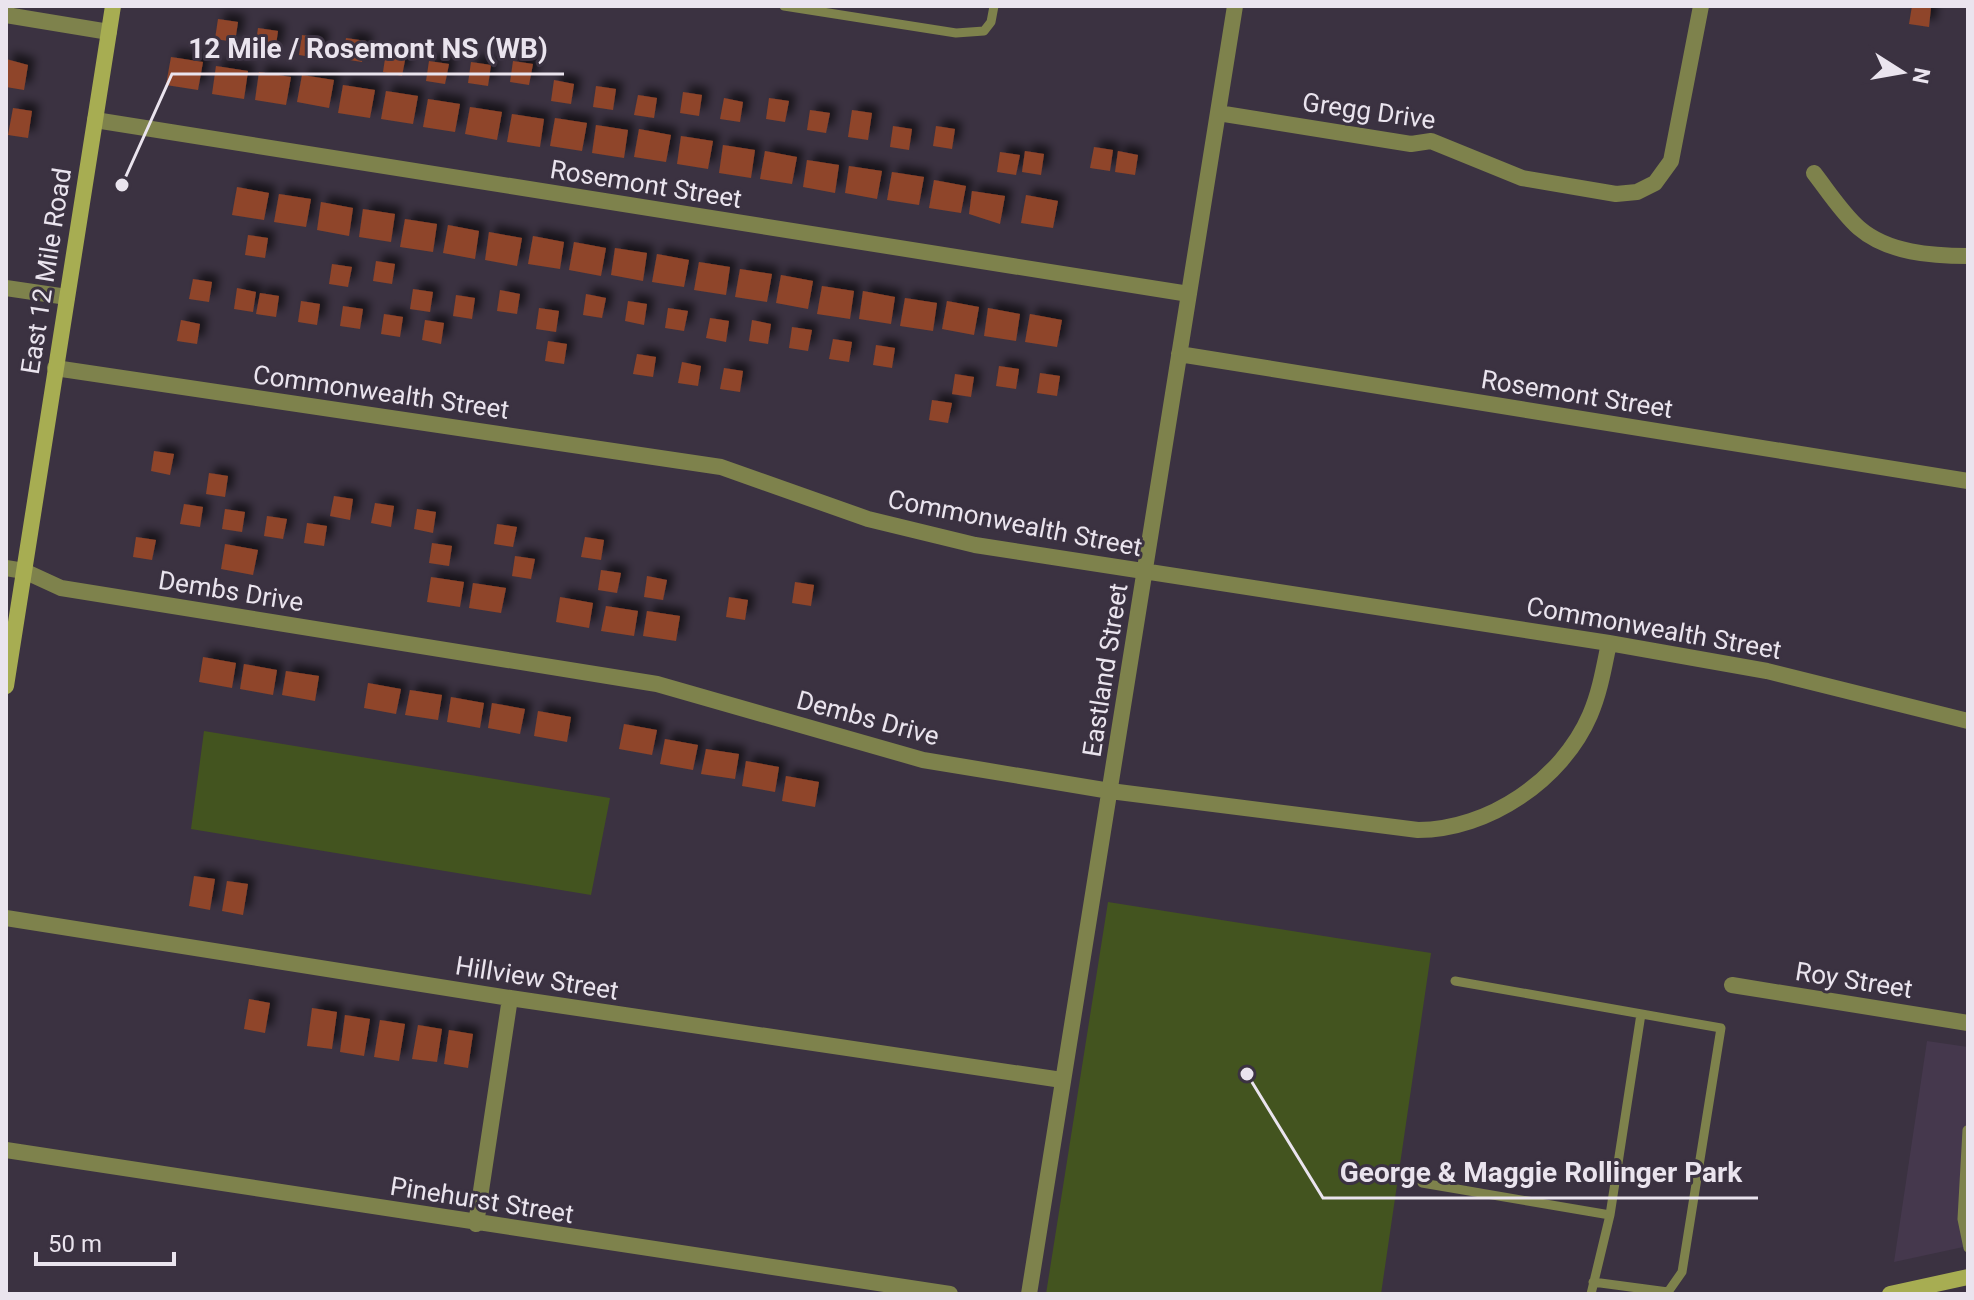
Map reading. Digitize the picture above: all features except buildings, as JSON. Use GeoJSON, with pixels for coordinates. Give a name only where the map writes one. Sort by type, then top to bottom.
{"type":"FeatureCollection","features":[{"type":"Feature","properties":{"kind":"main road","name":"East 12 Mile Road"},"geometry":{"type":"LineString","coordinates":[[6,686],[113,6]]}},
{"type":"Feature","properties":{"kind":"main road"},"geometry":{"type":"LineString","coordinates":[[1890,1294],[1968,1277]]}},
{"type":"Feature","properties":{"kind":"street","name":"Eastland Street"},"geometry":{"type":"LineString","coordinates":[[1029,1294],[1235,6]]}},
{"type":"Feature","properties":{"kind":"street","name":"Gregg Drive"},"geometry":{"type":"LineString","coordinates":[[1218,113],[1411,144],[1431,141],[1522,178],[1616,194],[1637,192],[1655,183],[1671,161],[1701,6]]}},
{"type":"Feature","properties":{"kind":"street"},"geometry":{"type":"LineString","coordinates":[[6,15],[109,32]]}},
{"type":"Feature","properties":{"kind":"street","name":"Rosemont Street"},"geometry":{"type":"LineString","coordinates":[[95,120],[1189,294]]}},
{"type":"Feature","properties":{"kind":"street"},"geometry":{"type":"LineString","coordinates":[[1814,173],[1859,228],[1888,244],[1917,253],[1968,256]]}},
{"type":"Feature","properties":{"kind":"street"},"geometry":{"type":"LineString","coordinates":[[6,288],[67,297]]}},
{"type":"Feature","properties":{"kind":"street","name":"Rosemont Street"},"geometry":{"type":"LineString","coordinates":[[1179,354],[1968,481]]}},
{"type":"Feature","properties":{"kind":"street","name":"Commonwealth Street"},"geometry":{"type":"LineString","coordinates":[[55,368],[721,467],[914,533],[1145,572],[1609,643],[1767,671],[1968,721]]}},
{"type":"Feature","properties":{"kind":"street","name":"Dembs Drive"},"geometry":{"type":"LineString","coordinates":[[6,568],[24,571],[61,588],[657,684],[719,699],[874,749],[1110,791],[1393,829],[1437,830],[1461,825],[1492,813],[1529,790],[1560,760],[1589,717],[1609,643]]}},
{"type":"Feature","properties":{"kind":"street","name":"Hillview Street"},"geometry":{"type":"LineString","coordinates":[[6,918],[510,998],[1062,1080]]}},
{"type":"Feature","properties":{"kind":"street","name":"Roy Street"},"geometry":{"type":"LineString","coordinates":[[1732,985],[1968,1023]]}},
{"type":"Feature","properties":{"kind":"street"},"geometry":{"type":"LineString","coordinates":[[476,1224],[510,998]]}},
{"type":"Feature","properties":{"kind":"street","name":"Pinehurst Street"},"geometry":{"type":"LineString","coordinates":[[6,1150],[950,1294]]}},
{"type":"Feature","properties":{"kind":"lane"},"geometry":{"type":"LineString","coordinates":[[784,6],[956,33],[984,31],[991,22],[994,6]]}},
{"type":"Feature","properties":{"kind":"lane"},"geometry":{"type":"LineString","coordinates":[[1455,981],[1721,1028],[1682,1272],[1668,1292],[1593,1282]]}},
{"type":"Feature","properties":{"kind":"lane"},"geometry":{"type":"LineString","coordinates":[[1591,1294],[1610,1215],[1641,1014]]}},
{"type":"Feature","properties":{"kind":"lane"},"geometry":{"type":"LineString","coordinates":[[1967,1130],[1962,1219],[1968,1248]]}},
{"type":"Feature","properties":{"kind":"lane"},"geometry":{"type":"LineString","coordinates":[[1422,1183],[1610,1215]]}},
{"type":"Feature","properties":{"kind":"shaded area"},"geometry":{"type":"Polygon","coordinates":[[[1927,1041],[1968,1047],[1968,1246],[1894,1262],[1927,1041]]]}},
{"type":"Feature","properties":{"kind":"green space"},"geometry":{"type":"Polygon","coordinates":[[[204,731],[610,798],[591,895],[191,829],[204,731]]]}},
{"type":"Feature","properties":{"kind":"green space"},"geometry":{"type":"Polygon","coordinates":[[[1108,902],[1431,953],[1381,1294],[1046,1294],[1108,902]]]}},
{"type":"Feature","properties":{"kind":"place","name":"12 Mile / Rosemont NS (WB)"},"geometry":{"type":"Point","coordinates":[122,185]}},
{"type":"Feature","properties":{"kind":"place","name":"George & Maggie Rollinger Park"},"geometry":{"type":"Point","coordinates":[1247,1074]}}]}
